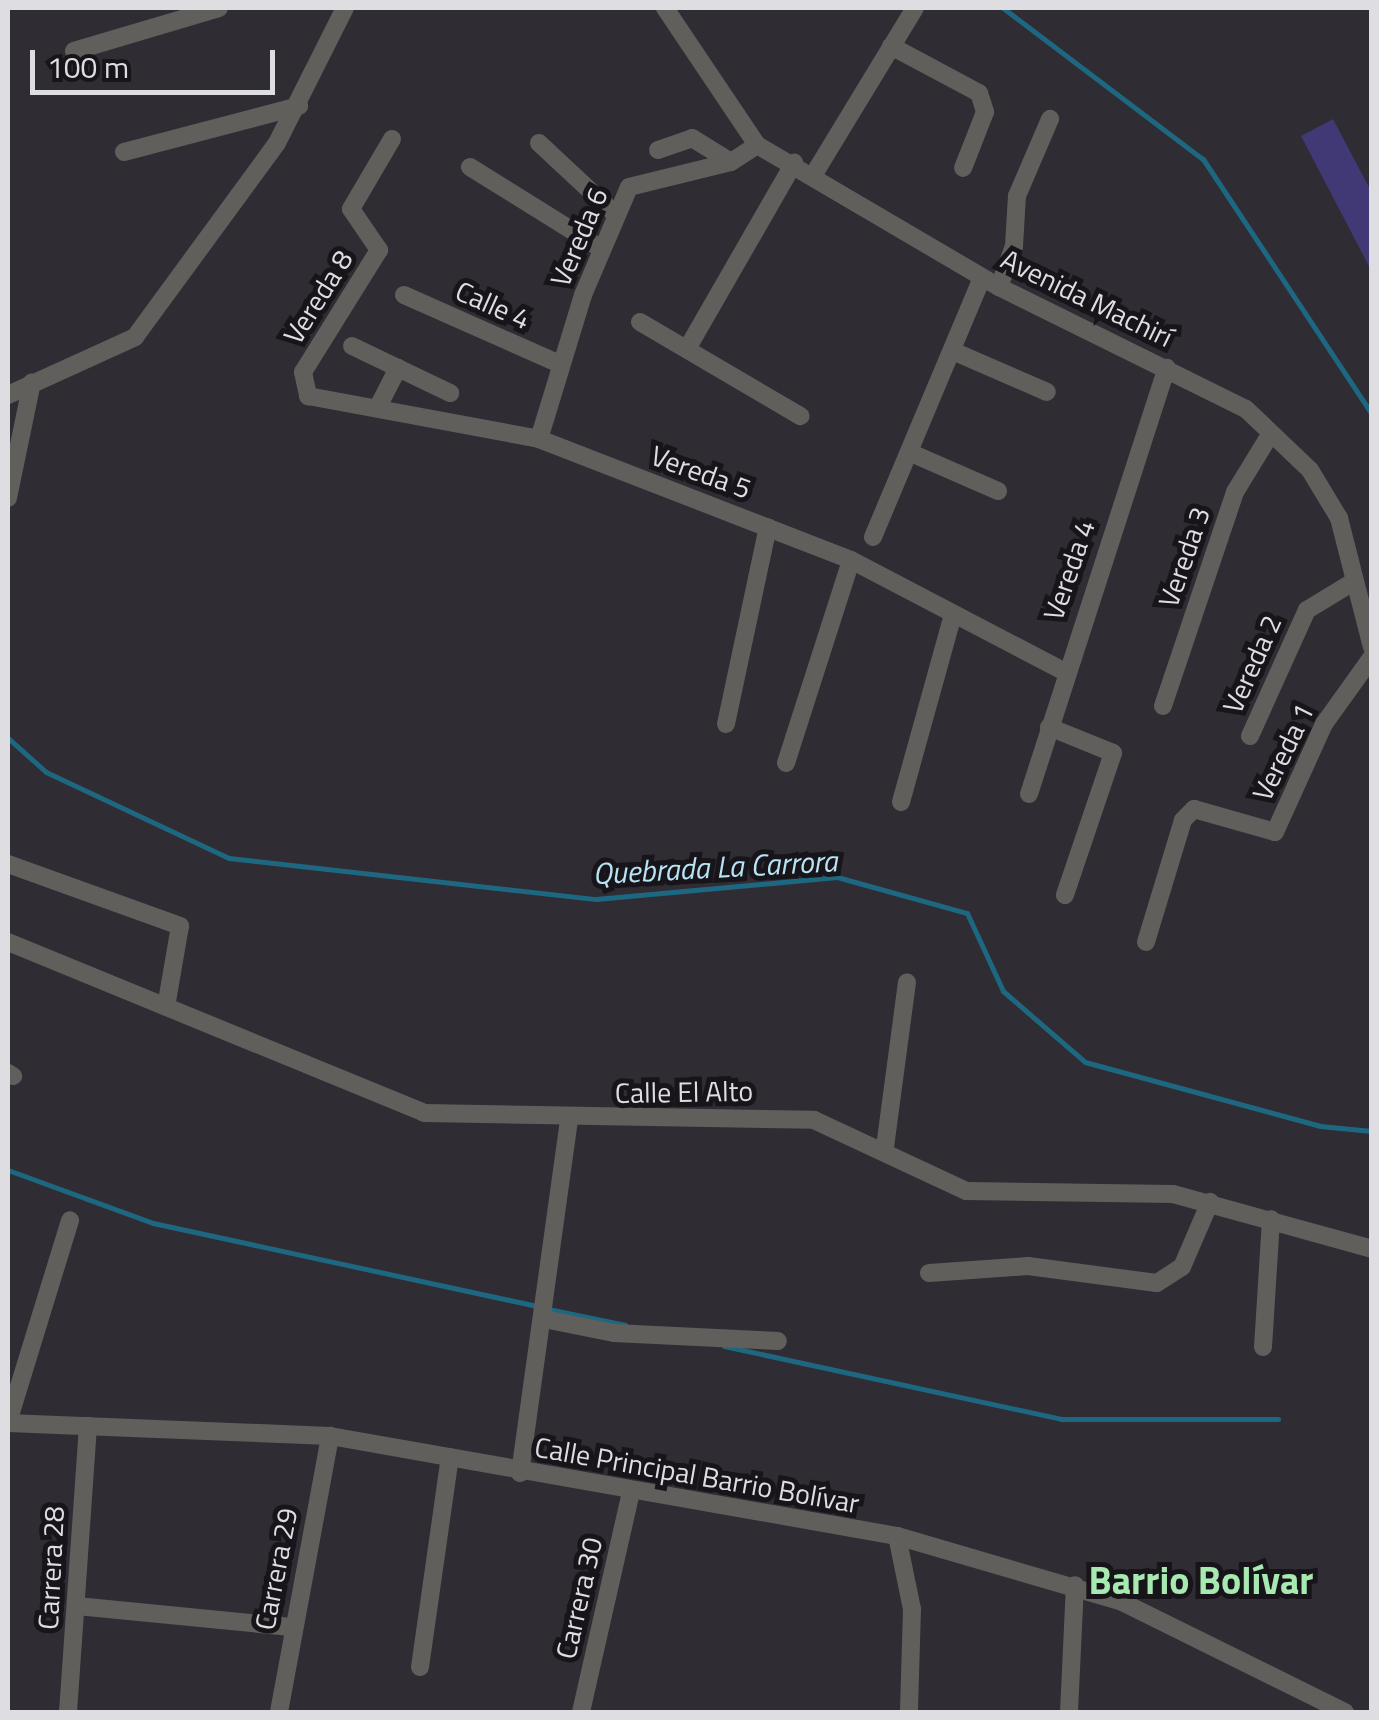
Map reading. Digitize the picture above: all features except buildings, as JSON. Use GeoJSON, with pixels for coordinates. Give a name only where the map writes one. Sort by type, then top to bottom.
{"type":"FeatureCollection","features":[{"type":"Feature","properties":{"kind":"street"},"geometry":{"type":"LineString","coordinates":[[74,51],[219,8]]}},
{"type":"Feature","properties":{"kind":"street"},"geometry":{"type":"LineString","coordinates":[[8,395],[136,337],[299,106],[345,8]]}},
{"type":"Feature","properties":{"kind":"street"},"geometry":{"type":"LineString","coordinates":[[666,8],[757,145]]}},
{"type":"Feature","properties":{"kind":"street"},"geometry":{"type":"LineString","coordinates":[[814,174],[915,8]]}},
{"type":"Feature","properties":{"kind":"street"},"geometry":{"type":"LineString","coordinates":[[892,46],[979,92],[985,112],[963,168]]}},
{"type":"Feature","properties":{"kind":"street"},"geometry":{"type":"LineString","coordinates":[[124,152],[299,106]]}},
{"type":"Feature","properties":{"kind":"street"},"geometry":{"type":"LineString","coordinates":[[872,536],[955,352],[1014,246],[1013,208],[1050,118]]}},
{"type":"Feature","properties":{"kind":"street"},"geometry":{"type":"LineString","coordinates":[[658,150],[692,138],[731,162]]}},
{"type":"Feature","properties":{"kind":"street","name":"Vereda 8"},"geometry":{"type":"LineString","coordinates":[[300,387],[380,250],[351,209],[392,139]]}},
{"type":"Feature","properties":{"kind":"street"},"geometry":{"type":"LineString","coordinates":[[539,143],[614,213]]}},
{"type":"Feature","properties":{"kind":"street","name":"Vereda 6"},"geometry":{"type":"LineString","coordinates":[[539,439],[560,364],[614,213],[645,177],[731,162],[757,145]]}},
{"type":"Feature","properties":{"kind":"street","name":"Avenida Machirí"},"geometry":{"type":"LineString","coordinates":[[757,145],[814,174],[990,283],[1168,368],[1220,388],[1271,432],[1332,505],[1372,647]]}},
{"type":"Feature","properties":{"kind":"street"},"geometry":{"type":"LineString","coordinates":[[687,350],[794,163]]}},
{"type":"Feature","properties":{"kind":"street"},"geometry":{"type":"LineString","coordinates":[[470,168],[600,248]]}},
{"type":"Feature","properties":{"kind":"street","name":"Calle 4"},"geometry":{"type":"LineString","coordinates":[[404,294],[560,364]]}},
{"type":"Feature","properties":{"kind":"street"},"geometry":{"type":"LineString","coordinates":[[640,322],[800,416]]}},
{"type":"Feature","properties":{"kind":"street"},"geometry":{"type":"LineString","coordinates":[[352,346],[450,392]]}},
{"type":"Feature","properties":{"kind":"street"},"geometry":{"type":"LineString","coordinates":[[955,352],[1047,392]]}},
{"type":"Feature","properties":{"kind":"street"},"geometry":{"type":"LineString","coordinates":[[378,407],[398,368]]}},
{"type":"Feature","properties":{"kind":"street","name":"Vereda 4"},"geometry":{"type":"LineString","coordinates":[[1029,794],[1063,671],[1168,368]]}},
{"type":"Feature","properties":{"kind":"street"},"geometry":{"type":"LineString","coordinates":[[8,498],[32,382]]}},
{"type":"Feature","properties":{"kind":"street","name":"Vereda 5"},"geometry":{"type":"LineString","coordinates":[[300,387],[539,439],[851,560],[1063,671]]}},
{"type":"Feature","properties":{"kind":"street","name":"Vereda 3"},"geometry":{"type":"LineString","coordinates":[[1163,706],[1235,492],[1271,432]]}},
{"type":"Feature","properties":{"kind":"street"},"geometry":{"type":"LineString","coordinates":[[911,453],[998,491]]}},
{"type":"Feature","properties":{"kind":"street"},"geometry":{"type":"LineString","coordinates":[[726,724],[768,527]]}},
{"type":"Feature","properties":{"kind":"street"},"geometry":{"type":"LineString","coordinates":[[786,763],[851,560]]}},
{"type":"Feature","properties":{"kind":"street","name":"Vereda 2"},"geometry":{"type":"LineString","coordinates":[[1250,736],[1307,610],[1353,582]]}},
{"type":"Feature","properties":{"kind":"street"},"geometry":{"type":"LineString","coordinates":[[901,802],[953,614]]}},
{"type":"Feature","properties":{"kind":"street","name":"Vereda 1"},"geometry":{"type":"LineString","coordinates":[[1146,942],[1182,820],[1194,809],[1275,832],[1324,724],[1372,658]]}},
{"type":"Feature","properties":{"kind":"street"},"geometry":{"type":"LineString","coordinates":[[1049,728],[1112,753],[1064,894]]}},
{"type":"Feature","properties":{"kind":"street"},"geometry":{"type":"LineString","coordinates":[[8,864],[180,926],[166,1008]]}},
{"type":"Feature","properties":{"kind":"street","name":"Calle El Alto"},"geometry":{"type":"LineString","coordinates":[[8,942],[390,1104],[569,1121],[814,1120],[885,1146],[966,1191],[1210,1202],[1372,1250]]}},
{"type":"Feature","properties":{"kind":"street"},"geometry":{"type":"LineString","coordinates":[[885,1146],[907,982]]}},
{"type":"Feature","properties":{"kind":"street"},"geometry":{"type":"LineString","coordinates":[[520,1473],[569,1121]]}},
{"type":"Feature","properties":{"kind":"street"},"geometry":{"type":"LineString","coordinates":[[928,1273],[1028,1266],[1157,1283],[1182,1267],[1210,1202]]}},
{"type":"Feature","properties":{"kind":"street"},"geometry":{"type":"LineString","coordinates":[[1263,1347],[1272,1219]]}},
{"type":"Feature","properties":{"kind":"street"},"geometry":{"type":"LineString","coordinates":[[8,1422],[70,1220]]}},
{"type":"Feature","properties":{"kind":"street"},"geometry":{"type":"LineString","coordinates":[[544,1319],[614,1333],[778,1341]]}},
{"type":"Feature","properties":{"kind":"street","name":"Calle Principal Barrio Bolívar"},"geometry":{"type":"LineString","coordinates":[[8,1422],[330,1436],[630,1496],[897,1536],[1074,1584],[1345,1712]]}},
{"type":"Feature","properties":{"kind":"street","name":"Carrera 28"},"geometry":{"type":"LineString","coordinates":[[68,1712],[88,1426]]}},
{"type":"Feature","properties":{"kind":"street","name":"Carrera 29"},"geometry":{"type":"LineString","coordinates":[[279,1712],[291,1627],[330,1436]]}},
{"type":"Feature","properties":{"kind":"street"},"geometry":{"type":"LineString","coordinates":[[420,1668],[450,1457]]}},
{"type":"Feature","properties":{"kind":"street","name":"Carrera 30"},"geometry":{"type":"LineString","coordinates":[[581,1712],[630,1496]]}},
{"type":"Feature","properties":{"kind":"street"},"geometry":{"type":"LineString","coordinates":[[897,1536],[912,1608],[909,1712]]}},
{"type":"Feature","properties":{"kind":"street"},"geometry":{"type":"LineString","coordinates":[[1069,1712],[1074,1584]]}},
{"type":"Feature","properties":{"kind":"street"},"geometry":{"type":"LineString","coordinates":[[77,1606],[291,1627]]}},
{"type":"Feature","properties":{"kind":"waterway"},"geometry":{"type":"LineString","coordinates":[[1003,8],[1203,159],[1372,414]]}},
{"type":"Feature","properties":{"kind":"waterway","name":"Quebrada La Carrora"},"geometry":{"type":"LineString","coordinates":[[8,738],[46,772],[229,858],[596,899],[837,877],[967,913],[1003,991],[1085,1062],[1320,1126],[1372,1131]]}},
{"type":"Feature","properties":{"kind":"waterway"},"geometry":{"type":"LineString","coordinates":[[8,1170],[153,1223],[537,1306]]}},
{"type":"Feature","properties":{"kind":"waterway"},"geometry":{"type":"LineString","coordinates":[[548,1309],[625,1325]]}},
{"type":"Feature","properties":{"kind":"waterway"},"geometry":{"type":"LineString","coordinates":[[724,1346],[1061,1419],[1278,1419]]}},
{"type":"Feature","properties":{"kind":"district","name":"Barrio Bolívar"},"geometry":{"type":"Point","coordinates":[1201,1581]}}]}
